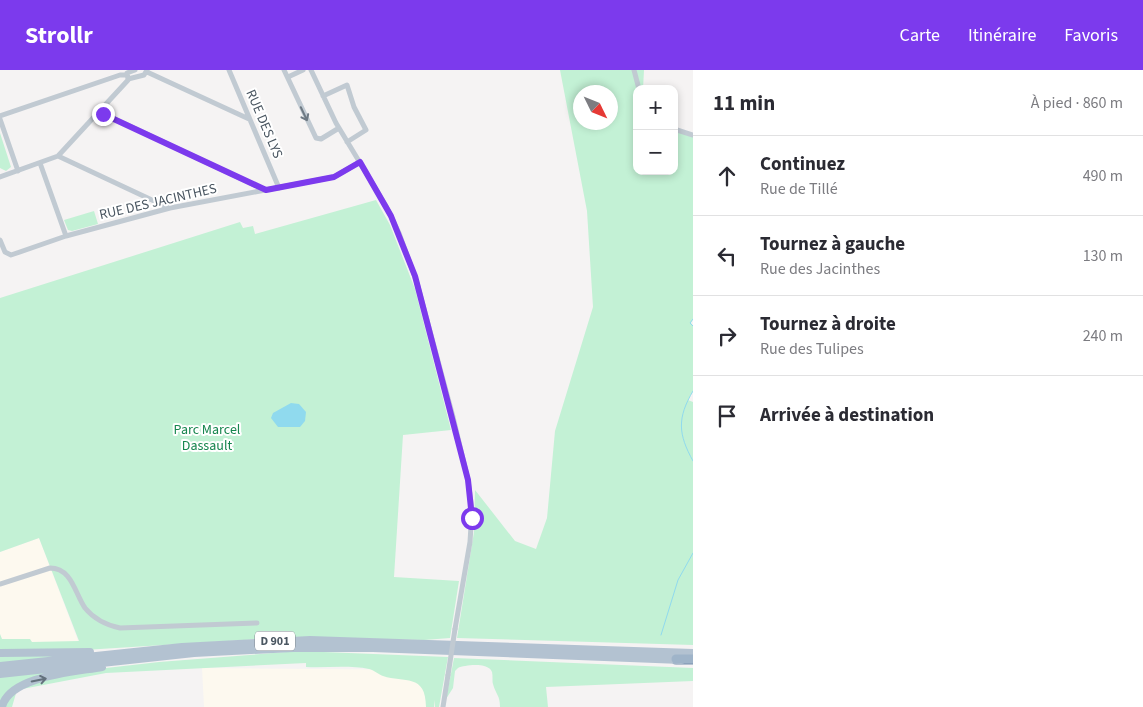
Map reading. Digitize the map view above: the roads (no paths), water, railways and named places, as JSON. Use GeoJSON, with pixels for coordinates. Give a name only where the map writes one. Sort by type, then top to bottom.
{"type":"FeatureCollection","features":[{"type":"Feature","properties":{"kind":"highway","name":"D 901"},"geometry":{"type":"LineString","coordinates":[[676,659],[693,661]]}},
{"type":"Feature","properties":{"kind":"main road","name":"D 901"},"geometry":{"type":"LineString","coordinates":[[0,666],[221,644],[317,640],[693,653]]}},
{"type":"Feature","properties":{"kind":"main road","name":"D 901"},"geometry":{"type":"LineString","coordinates":[[0,674],[194,653],[339,648],[676,659]]}},
{"type":"Feature","properties":{"kind":"main road"},"geometry":{"type":"LineString","coordinates":[[0,653],[132,652]]}},
{"type":"Feature","properties":{"kind":"main road"},"geometry":{"type":"LineString","coordinates":[[2,707],[9,694],[27,682],[98,668],[194,653]]}},
{"type":"Feature","properties":{"kind":"street"},"geometry":{"type":"LineString","coordinates":[[0,177],[58,156],[100,112],[135,70]]}},
{"type":"Feature","properties":{"kind":"street","name":"RUE DES LYS"},"geometry":{"type":"LineString","coordinates":[[229,70],[279,188]]}},
{"type":"Feature","properties":{"kind":"street"},"geometry":{"type":"LineString","coordinates":[[284,70],[316,138],[321,139],[339,128]]}},
{"type":"Feature","properties":{"kind":"street"},"geometry":{"type":"LineString","coordinates":[[288,77],[303,70]]}},
{"type":"Feature","properties":{"kind":"street"},"geometry":{"type":"LineString","coordinates":[[311,70],[339,128],[391,216],[415,276],[465,464],[472,510],[470,542],[443,707]]}},
{"type":"Feature","properties":{"kind":"street"},"geometry":{"type":"LineString","coordinates":[[634,70],[638,85]]}},
{"type":"Feature","properties":{"kind":"street"},"geometry":{"type":"LineString","coordinates":[[18,171],[0,118],[118,73],[128,77],[147,71],[250,119]]}},
{"type":"Feature","properties":{"kind":"street"},"geometry":{"type":"LineString","coordinates":[[323,96],[347,85],[354,107],[366,130],[347,142]]}},
{"type":"Feature","properties":{"kind":"street"},"geometry":{"type":"LineString","coordinates":[[100,112],[266,190]]}},
{"type":"Feature","properties":{"kind":"street"},"geometry":{"type":"LineString","coordinates":[[677,130],[693,135]]}},
{"type":"Feature","properties":{"kind":"street"},"geometry":{"type":"LineString","coordinates":[[58,156],[170,208]]}},
{"type":"Feature","properties":{"kind":"street","name":"RUE DES JACINTHES"},"geometry":{"type":"LineString","coordinates":[[0,240],[5,252],[11,255],[66,236],[170,208],[334,177],[360,162]]}},
{"type":"Feature","properties":{"kind":"street"},"geometry":{"type":"LineString","coordinates":[[40,163],[66,236]]}},
{"type":"Feature","properties":{"kind":"street"},"geometry":{"type":"LineString","coordinates":[[0,584],[50,568],[58,569],[67,575],[82,604],[91,614],[103,622],[120,628],[257,622]]}},
{"type":"Feature","properties":{"kind":"water"},"geometry":{"type":"Polygon","coordinates":[[[291,403],[299,404],[306,412],[305,421],[300,427],[278,427],[271,418],[273,413],[291,403]]]}},
{"type":"Feature","properties":{"kind":"waterway"},"geometry":{"type":"LineString","coordinates":[[693,319],[690,323],[693,326]]}},
{"type":"Feature","properties":{"kind":"waterway"},"geometry":{"type":"LineString","coordinates":[[693,391],[684,410],[681,426],[684,442],[693,461]]}},
{"type":"Feature","properties":{"kind":"waterway"},"geometry":{"type":"LineString","coordinates":[[661,635],[678,580],[693,553]]}},
{"type":"Feature","properties":{"kind":"park label","name":"Parc Marcel Dassault"},"geometry":{"type":"Point","coordinates":[207,438]}}]}
